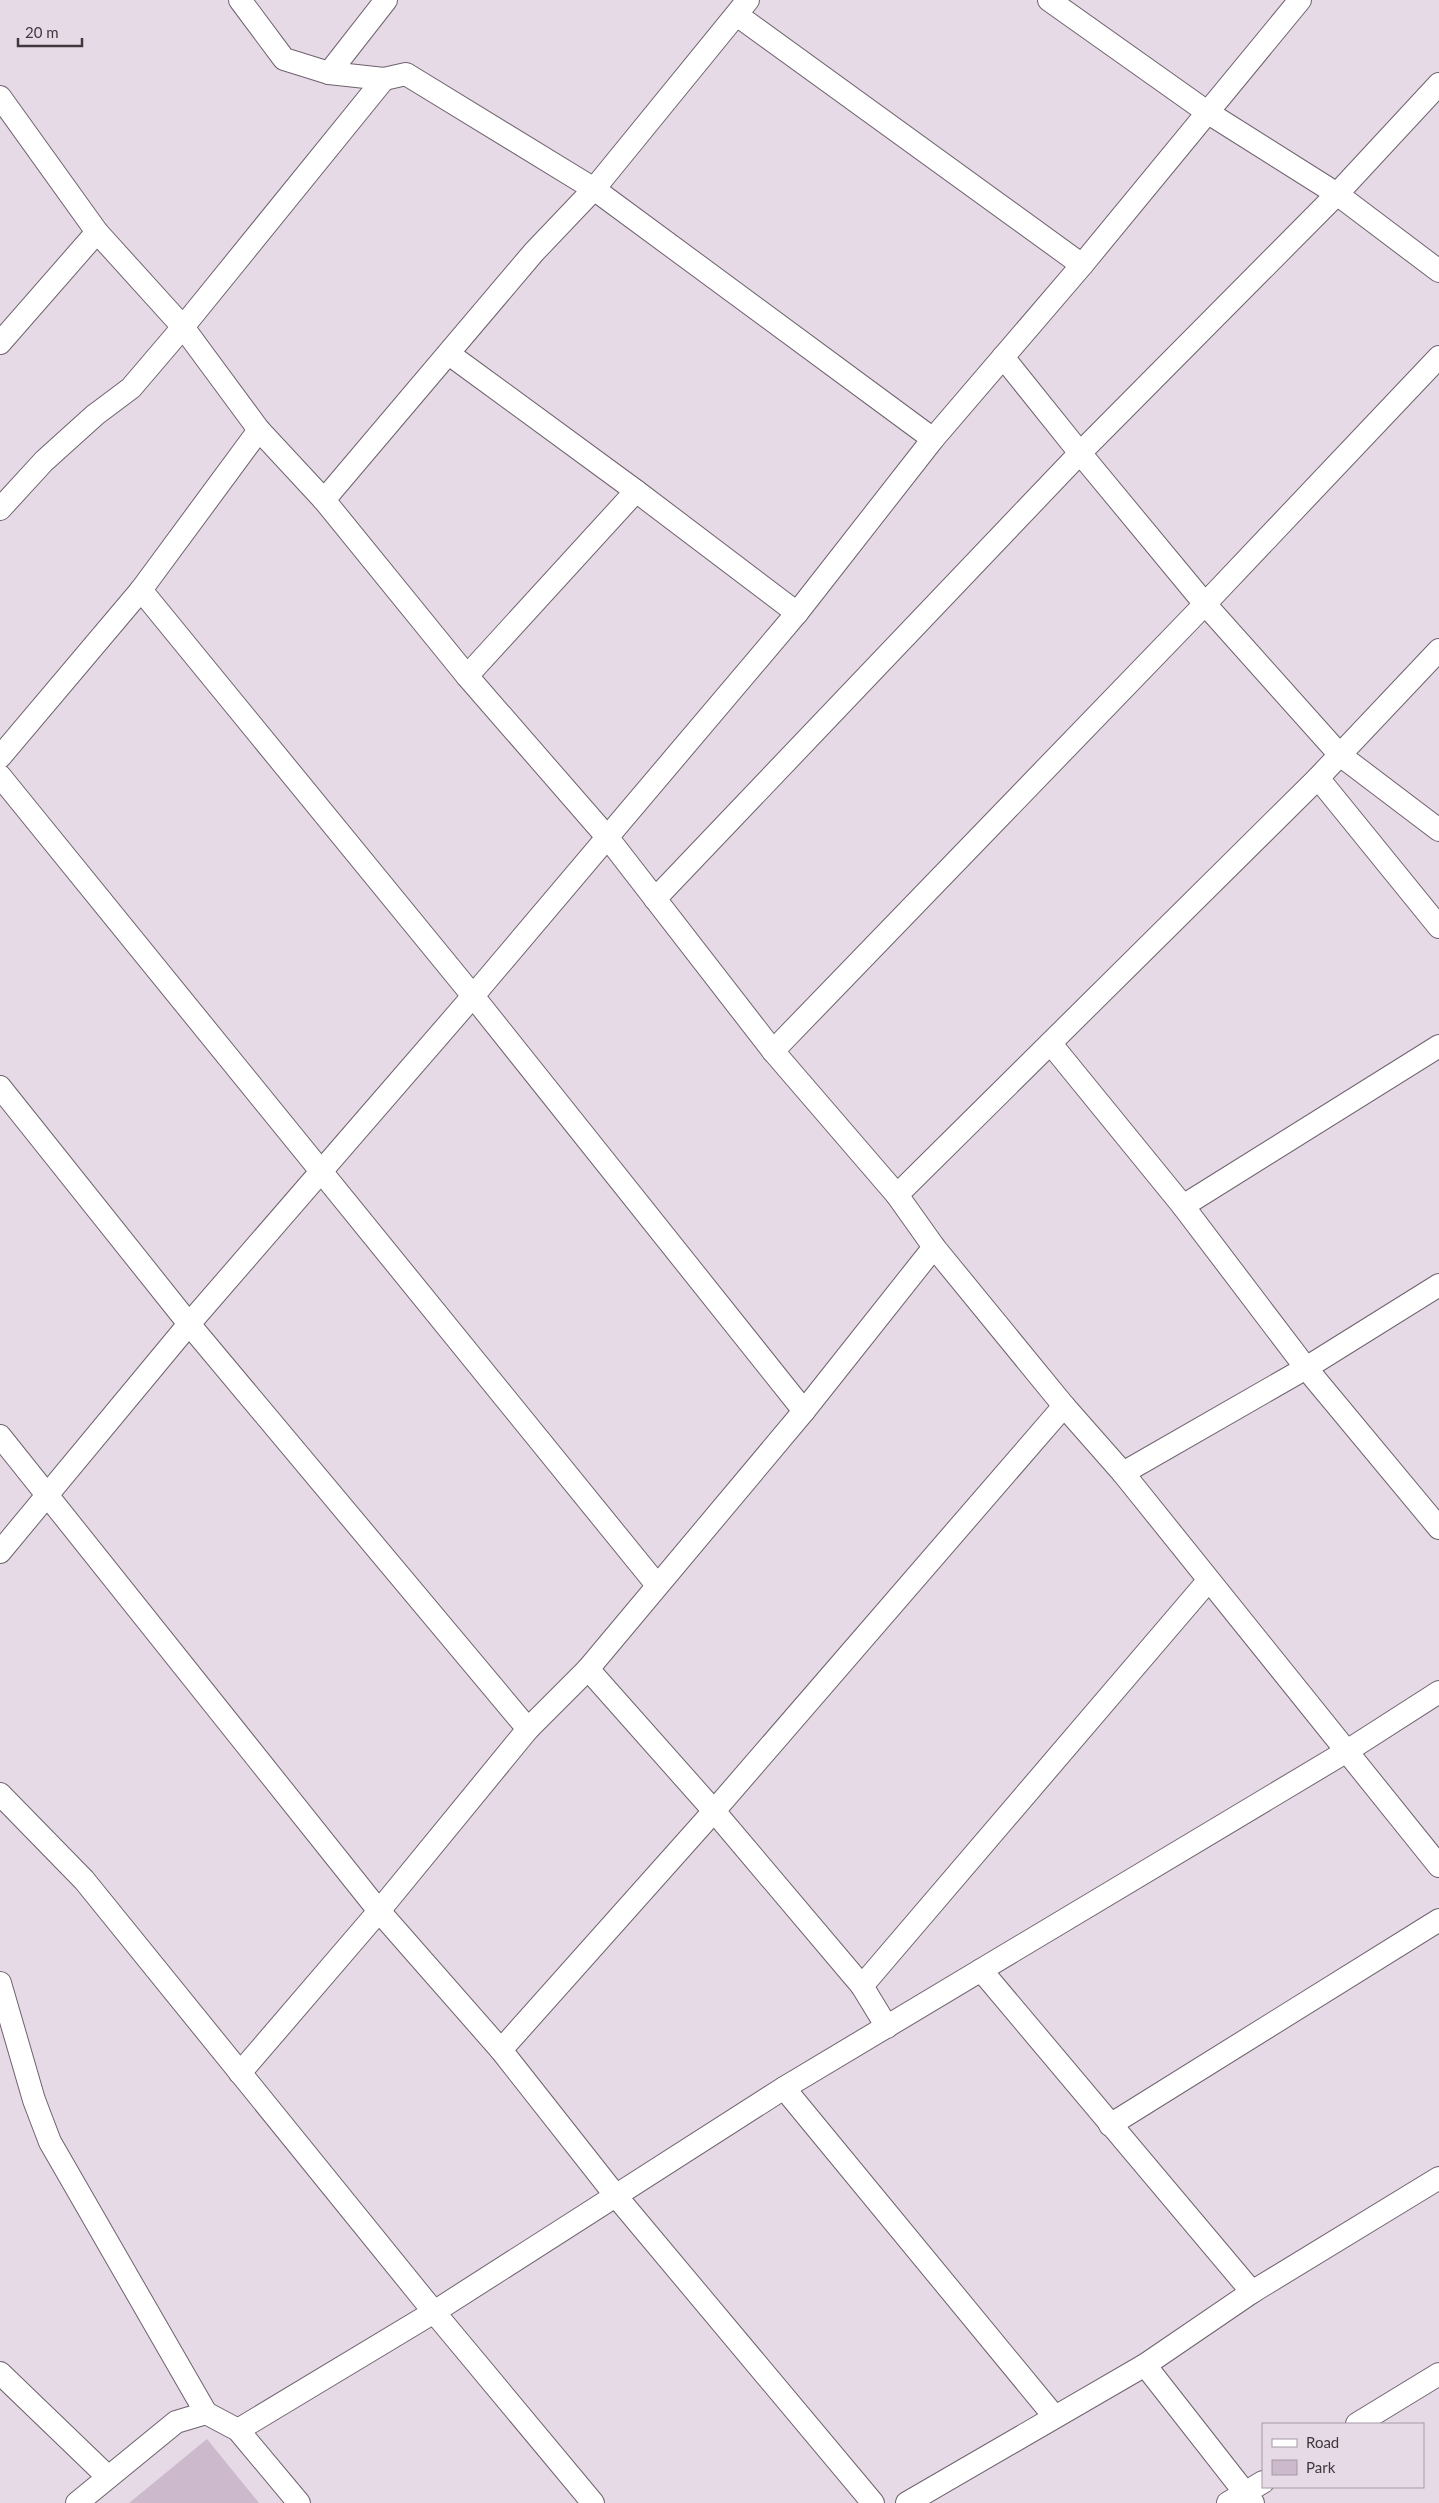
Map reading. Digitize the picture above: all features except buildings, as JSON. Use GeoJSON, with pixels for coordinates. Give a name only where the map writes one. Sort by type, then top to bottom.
{"type":"FeatureCollection","features":[{"type":"Feature","properties":{"kind":"street"},"geometry":{"type":"LineString","coordinates":[[240,0],[284,59],[329,73],[384,79],[406,74],[594,189],[934,439]]}},
{"type":"Feature","properties":{"kind":"street"},"geometry":{"type":"LineString","coordinates":[[329,73],[386,0]]}},
{"type":"Feature","properties":{"kind":"street"},"geometry":{"type":"LineString","coordinates":[[1049,0],[1207,112],[1336,194],[1439,271]]}},
{"type":"Feature","properties":{"kind":"street"},"geometry":{"type":"LineString","coordinates":[[0,1552],[189,1324],[320,1170],[473,996],[797,613],[934,439],[1082,265],[1300,0]]}},
{"type":"Feature","properties":{"kind":"street"},"geometry":{"type":"LineString","coordinates":[[324,500],[534,252],[594,189],[742,7],[1082,265]]}},
{"type":"Feature","properties":{"kind":"street"},"geometry":{"type":"LineString","coordinates":[[0,509],[44,461],[95,415],[131,388],[183,327],[384,79]]}},
{"type":"Feature","properties":{"kind":"street"},"geometry":{"type":"LineString","coordinates":[[655,899],[1080,453],[1336,194],[1439,84]]}},
{"type":"Feature","properties":{"kind":"street"},"geometry":{"type":"LineString","coordinates":[[0,97],[97,232],[183,327],[259,430],[324,500],[467,676],[608,838],[773,1051],[897,1195],[934,1247],[1064,1406],[1123,1473],[1439,1866]]}},
{"type":"Feature","properties":{"kind":"street"},"geometry":{"type":"LineString","coordinates":[[0,343],[97,232]]}},
{"type":"Feature","properties":{"kind":"street"},"geometry":{"type":"LineString","coordinates":[[449,354],[636,491],[797,613]]}},
{"type":"Feature","properties":{"kind":"street"},"geometry":{"type":"LineString","coordinates":[[1003,357],[1205,604],[1340,755],[1439,830]]}},
{"type":"Feature","properties":{"kind":"street"},"geometry":{"type":"LineString","coordinates":[[773,1051],[1205,604],[1439,357]]}},
{"type":"Feature","properties":{"kind":"street"},"geometry":{"type":"LineString","coordinates":[[0,757],[141,590],[259,430]]}},
{"type":"Feature","properties":{"kind":"street"},"geometry":{"type":"LineString","coordinates":[[467,676],[636,491]]}},
{"type":"Feature","properties":{"kind":"street"},"geometry":{"type":"LineString","coordinates":[[141,590],[473,996],[804,1411]]}},
{"type":"Feature","properties":{"kind":"street"},"geometry":{"type":"LineString","coordinates":[[897,1195],[1318,778],[1439,650]]}},
{"type":"Feature","properties":{"kind":"street"},"geometry":{"type":"LineString","coordinates":[[0,776],[657,1585]]}},
{"type":"Feature","properties":{"kind":"street"},"geometry":{"type":"LineString","coordinates":[[1318,778],[1439,927]]}},
{"type":"Feature","properties":{"kind":"street"},"geometry":{"type":"LineString","coordinates":[[1050,1044],[1182,1206],[1306,1368],[1439,1528]]}},
{"type":"Feature","properties":{"kind":"street"},"geometry":{"type":"LineString","coordinates":[[1182,1206],[1439,1046]]}},
{"type":"Feature","properties":{"kind":"street"},"geometry":{"type":"LineString","coordinates":[[0,1087],[189,1324],[528,1729]]}},
{"type":"Feature","properties":{"kind":"street"},"geometry":{"type":"LineString","coordinates":[[240,2073],[379,1912],[528,1729],[588,1669],[804,1411],[934,1247]]}},
{"type":"Feature","properties":{"kind":"street"},"geometry":{"type":"LineString","coordinates":[[1123,1473],[1306,1368],[1439,1285]]}},
{"type":"Feature","properties":{"kind":"street"},"geometry":{"type":"LineString","coordinates":[[501,2050],[714,1811],[1064,1406]]}},
{"type":"Feature","properties":{"kind":"street"},"geometry":{"type":"LineString","coordinates":[[0,1436],[379,1912],[501,2050],[616,2196],[873,2503]]}},
{"type":"Feature","properties":{"kind":"street"},"geometry":{"type":"LineString","coordinates":[[862,1986],[1208,1581]]}},
{"type":"Feature","properties":{"kind":"street"},"geometry":{"type":"LineString","coordinates":[[588,1669],[714,1811],[862,1986],[887,2026]]}},
{"type":"Feature","properties":{"kind":"street"},"geometry":{"type":"LineString","coordinates":[[238,2430],[434,2312],[784,2088],[1347,1751],[1439,1692]]}},
{"type":"Feature","properties":{"kind":"street"},"geometry":{"type":"LineString","coordinates":[[0,1794],[84,1880],[434,2312],[592,2503]]}},
{"type":"Feature","properties":{"kind":"street"},"geometry":{"type":"LineString","coordinates":[[1110,2125],[1439,1920]]}},
{"type":"Feature","properties":{"kind":"street"},"geometry":{"type":"LineString","coordinates":[[981,1970],[1252,2292]]}},
{"type":"Feature","properties":{"kind":"street"},"geometry":{"type":"LineString","coordinates":[[0,1983],[34,2100],[50,2142],[206,2414],[238,2430],[299,2503]]}},
{"type":"Feature","properties":{"kind":"street"},"geometry":{"type":"LineString","coordinates":[[784,2088],[1054,2416]]}},
{"type":"Feature","properties":{"kind":"street"},"geometry":{"type":"LineString","coordinates":[[907,2503],[1054,2416],[1145,2365],[1252,2292],[1439,2178]]}},
{"type":"Feature","properties":{"kind":"street"},"geometry":{"type":"LineString","coordinates":[[1145,2365],[1247,2495]]}},
{"type":"Feature","properties":{"kind":"street"},"geometry":{"type":"LineString","coordinates":[[0,2373],[108,2477]]}},
{"type":"Feature","properties":{"kind":"street"},"geometry":{"type":"LineString","coordinates":[[1359,2423],[1439,2374]]}},
{"type":"Feature","properties":{"kind":"street"},"geometry":{"type":"LineString","coordinates":[[77,2503],[176,2422],[206,2414]]}},
{"type":"Feature","properties":{"kind":"green space"},"geometry":{"type":"Polygon","coordinates":[[[207,2439],[259,2503],[129,2503],[207,2439]]]}}]}
